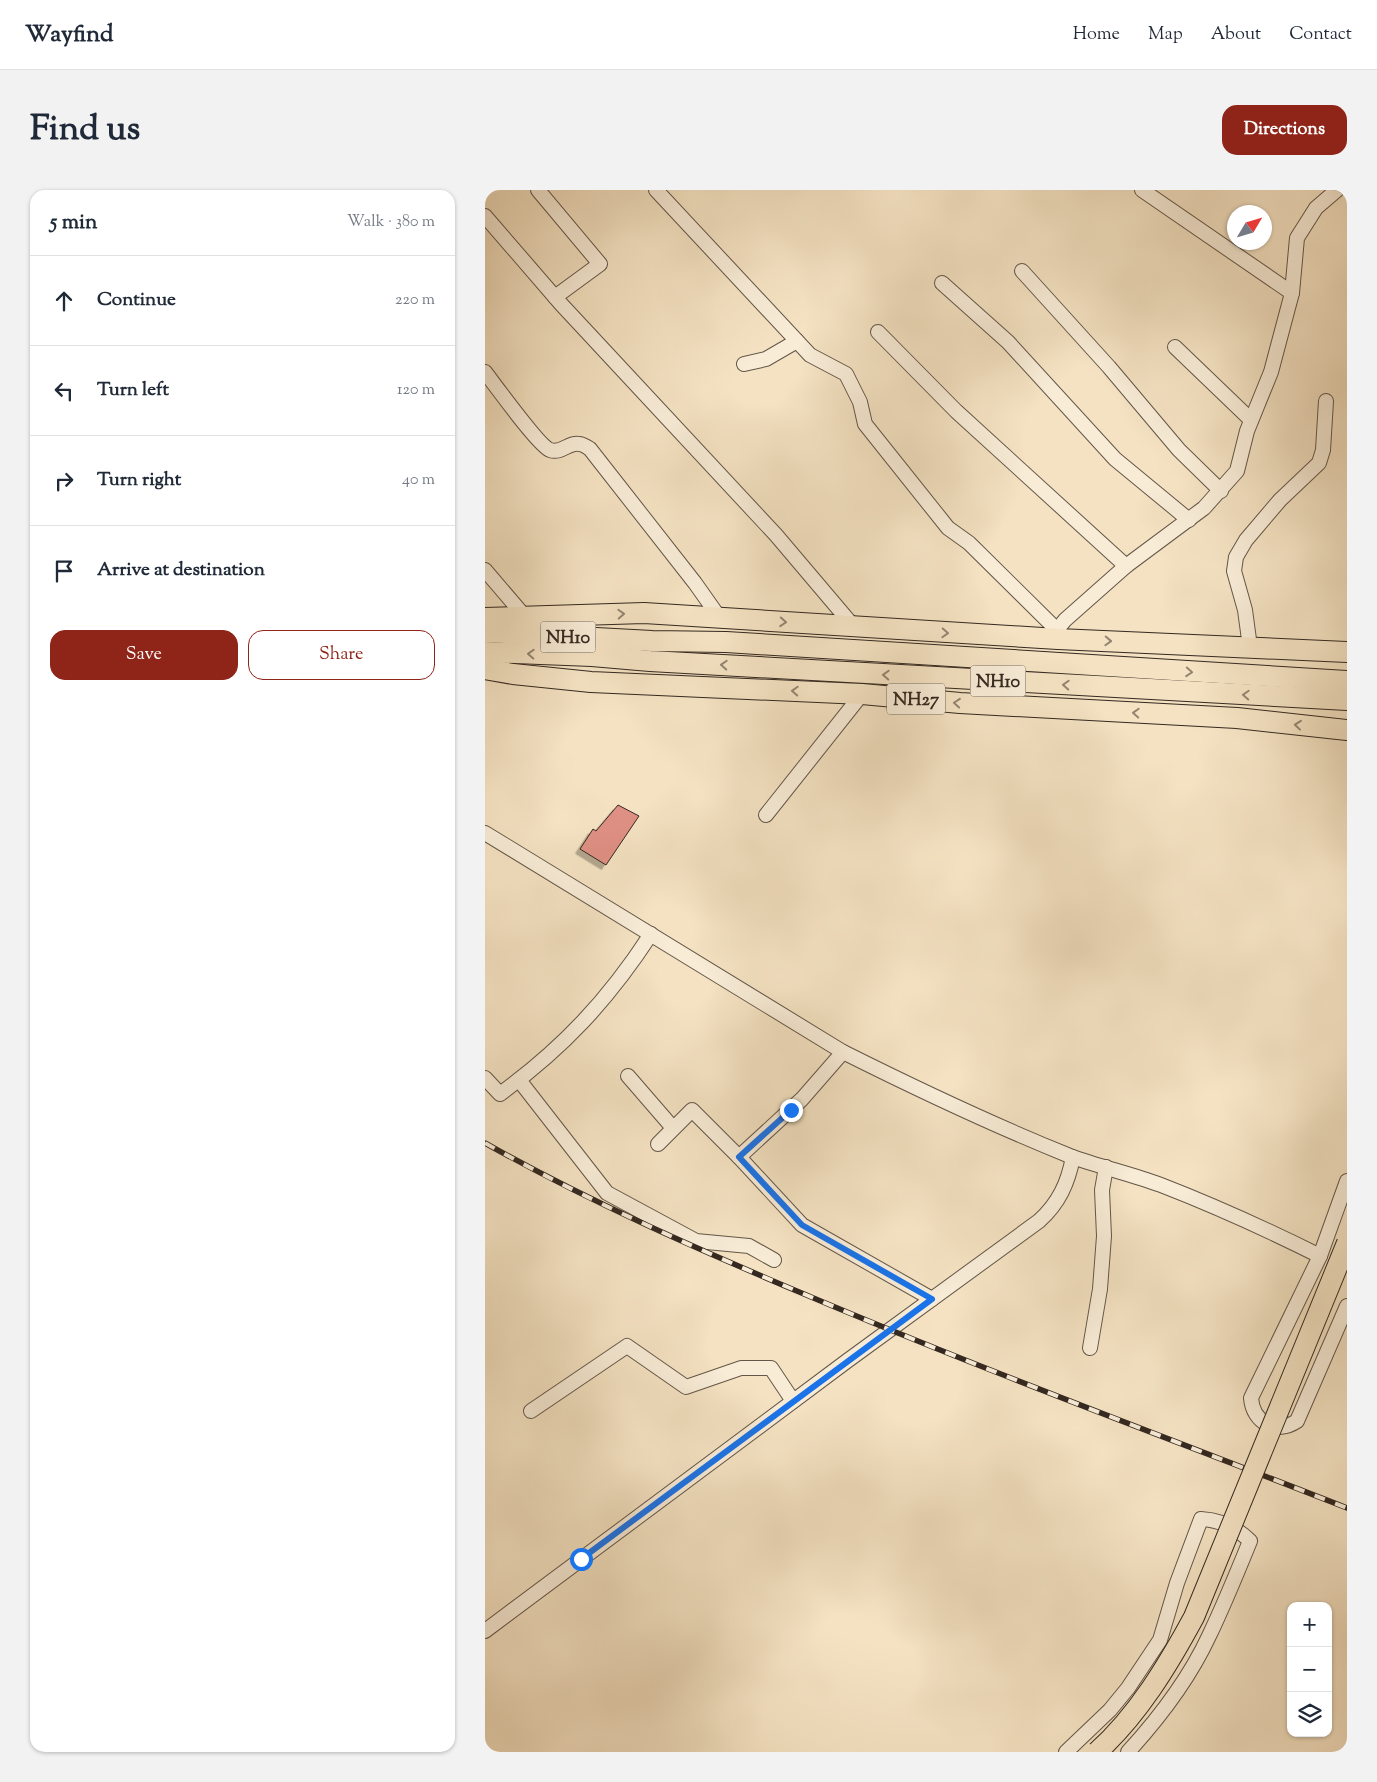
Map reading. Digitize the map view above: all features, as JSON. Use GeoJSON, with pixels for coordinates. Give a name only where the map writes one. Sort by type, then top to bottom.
{"type":"FeatureCollection","features":[{"type":"Feature","properties":{"kind":"highway"},"geometry":{"type":"LineString","coordinates":[[485,618],[526,618],[644,612],[854,627],[1057,635],[1347,652]]}},
{"type":"Feature","properties":{"kind":"highway","name":"NH10"},"geometry":{"type":"LineString","coordinates":[[485,632],[652,641],[726,642],[1347,681]]}},
{"type":"Feature","properties":{"kind":"highway","name":"NH10"},"geometry":{"type":"LineString","coordinates":[[485,652],[592,656],[650,661],[1347,700]]}},
{"type":"Feature","properties":{"kind":"highway","name":"NH27"},"geometry":{"type":"LineString","coordinates":[[485,669],[513,674],[591,682],[862,694],[960,703],[1237,718],[1347,730]]}},
{"type":"Feature","properties":{"kind":"highway"},"geometry":{"type":"LineString","coordinates":[[1097,1752],[1107,1743],[1144,1699],[1175,1653],[1194,1617],[1347,1243]]}},
{"type":"Feature","properties":{"kind":"street"},"geometry":{"type":"LineString","coordinates":[[538,190],[600,264],[555,297]]}},
{"type":"Feature","properties":{"kind":"street"},"geometry":{"type":"LineString","coordinates":[[656,190],[810,355],[847,374],[860,402],[865,424],[948,528],[969,543],[1057,635],[1065,620],[1126,566],[1204,508],[1237,471],[1251,420],[1271,372],[1292,293],[1297,238],[1328,192]]}},
{"type":"Feature","properties":{"kind":"street"},"geometry":{"type":"LineString","coordinates":[[1142,190],[1292,293]]}},
{"type":"Feature","properties":{"kind":"street"},"geometry":{"type":"LineString","coordinates":[[485,216],[555,297],[776,535],[854,627]]}},
{"type":"Feature","properties":{"kind":"street"},"geometry":{"type":"LineString","coordinates":[[1022,271],[1109,367],[1179,450],[1221,491]]}},
{"type":"Feature","properties":{"kind":"street"},"geometry":{"type":"LineString","coordinates":[[942,283],[1008,342],[1115,459],[1189,520]]}},
{"type":"Feature","properties":{"kind":"street"},"geometry":{"type":"LineString","coordinates":[[878,332],[956,411],[1126,566]]}},
{"type":"Feature","properties":{"kind":"street"},"geometry":{"type":"LineString","coordinates":[[744,364],[766,359],[797,341]]}},
{"type":"Feature","properties":{"kind":"street"},"geometry":{"type":"LineString","coordinates":[[1175,347],[1251,420]]}},
{"type":"Feature","properties":{"kind":"street"},"geometry":{"type":"LineString","coordinates":[[485,372],[538,440],[549,450],[560,452],[569,446],[579,444],[590,448],[695,583],[719,617]]}},
{"type":"Feature","properties":{"kind":"street"},"geometry":{"type":"LineString","coordinates":[[1250,647],[1245,610],[1234,572],[1236,557],[1246,540],[1280,500],[1319,463],[1323,450],[1326,401]]}},
{"type":"Feature","properties":{"kind":"street"},"geometry":{"type":"LineString","coordinates":[[485,570],[526,618]]}},
{"type":"Feature","properties":{"kind":"street"},"geometry":{"type":"LineString","coordinates":[[766,815],[862,694]]}},
{"type":"Feature","properties":{"kind":"street"},"geometry":{"type":"LineString","coordinates":[[485,833],[843,1052],[959,1108],[1073,1157],[1107,1167],[1242,1218],[1320,1256]]}},
{"type":"Feature","properties":{"kind":"street"},"geometry":{"type":"LineString","coordinates":[[485,1078],[500,1094],[551,1054],[596,1009],[633,962],[651,934]]}},
{"type":"Feature","properties":{"kind":"street"},"geometry":{"type":"LineString","coordinates":[[739,1157],[802,1099],[843,1052]]}},
{"type":"Feature","properties":{"kind":"street"},"geometry":{"type":"LineString","coordinates":[[628,1076],[673,1128]]}},
{"type":"Feature","properties":{"kind":"street"},"geometry":{"type":"LineString","coordinates":[[519,1080],[607,1193],[696,1242],[749,1246],[774,1260]]}},
{"type":"Feature","properties":{"kind":"street"},"geometry":{"type":"LineString","coordinates":[[658,1144],[692,1110],[802,1225],[932,1299]]}},
{"type":"Feature","properties":{"kind":"street"},"geometry":{"type":"LineString","coordinates":[[485,1631],[793,1401],[1039,1221],[1063,1191],[1073,1157]]}},
{"type":"Feature","properties":{"kind":"street"},"geometry":{"type":"LineString","coordinates":[[1090,1348],[1100,1289],[1104,1236],[1102,1190],[1107,1167]]}},
{"type":"Feature","properties":{"kind":"street"},"geometry":{"type":"LineString","coordinates":[[1347,1180],[1320,1256],[1251,1398],[1254,1412],[1262,1422],[1280,1428],[1297,1421],[1347,1306]]}},
{"type":"Feature","properties":{"kind":"street"},"geometry":{"type":"LineString","coordinates":[[531,1411],[627,1346],[685,1387],[741,1368],[771,1368],[793,1401]]}},
{"type":"Feature","properties":{"kind":"street"},"geometry":{"type":"LineString","coordinates":[[1067,1752],[1116,1703],[1161,1640],[1177,1583],[1201,1519],[1228,1525],[1250,1541],[1209,1636],[1180,1688],[1128,1752]]}},
{"type":"Feature","properties":{"kind":"building"},"geometry":{"type":"Polygon","coordinates":[[[618,805],[639,816],[606,865],[580,849],[593,829],[596,831],[618,805]]]}},
{"type":"Feature","properties":{"kind":"railway"},"geometry":{"type":"LineString","coordinates":[[485,1143],[563,1185],[642,1223],[804,1294],[1007,1376],[1347,1508]]}},
{"type":"Feature","properties":{"kind":"route"},"geometry":{"type":"LineString","coordinates":[[581,1559],[932,1299],[808,1230],[739,1157],[791,1110]]}}]}
